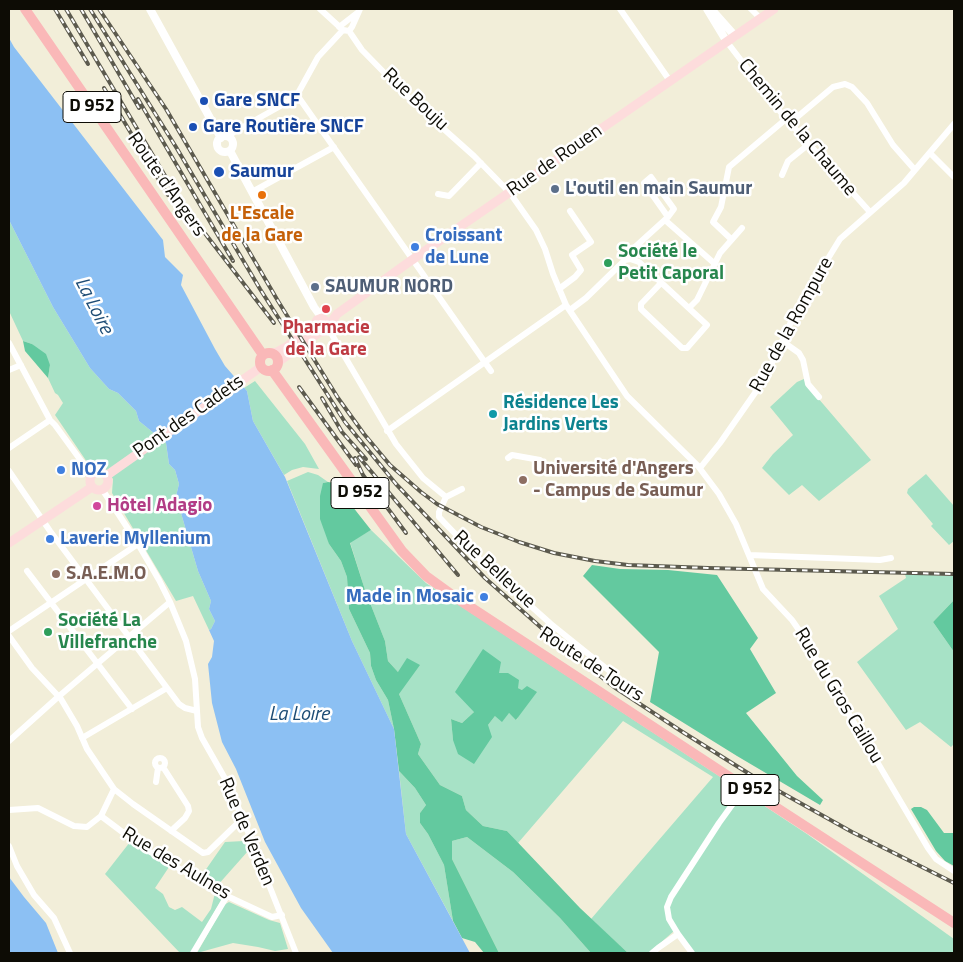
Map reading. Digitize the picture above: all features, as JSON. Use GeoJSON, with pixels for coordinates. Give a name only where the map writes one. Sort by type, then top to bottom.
{"type":"FeatureCollection","features":[{"type":"Feature","properties":{"kind":"main road","name":"Route d'Angers"},"geometry":{"type":"LineString","coordinates":[[25,9],[267,354],[276,357],[275,366]]}},
{"type":"Feature","properties":{"kind":"main road","name":"Rue de Rouen"},"geometry":{"type":"LineString","coordinates":[[288,350],[413,260],[774,9]]}},
{"type":"Feature","properties":{"kind":"main road"},"geometry":{"type":"LineString","coordinates":[[288,350],[275,366],[268,371],[257,369],[267,354],[288,350]]}},
{"type":"Feature","properties":{"kind":"main road","name":"Route de Tours"},"geometry":{"type":"LineString","coordinates":[[275,366],[402,551],[426,576],[455,597],[954,923]]}},
{"type":"Feature","properties":{"kind":"main road","name":"Pont des Cadets"},"geometry":{"type":"LineString","coordinates":[[106,476],[257,369]]}},
{"type":"Feature","properties":{"kind":"main road"},"geometry":{"type":"LineString","coordinates":[[98,472],[106,476],[107,484],[102,489],[96,490],[92,486],[90,479],[93,474],[98,472]]}},
{"type":"Feature","properties":{"kind":"main road"},"geometry":{"type":"LineString","coordinates":[[9,543],[92,486]]}},
{"type":"Feature","properties":{"kind":"street"},"geometry":{"type":"LineString","coordinates":[[150,9],[224,138],[233,144],[230,150]]}},
{"type":"Feature","properties":{"kind":"street","name":"Rue Bouju"},"geometry":{"type":"LineString","coordinates":[[320,9],[344,29],[362,50],[410,98],[482,163],[510,193],[536,230],[568,307]]}},
{"type":"Feature","properties":{"kind":"street"},"geometry":{"type":"LineString","coordinates":[[620,9],[670,81]]}},
{"type":"Feature","properties":{"kind":"street"},"geometry":{"type":"LineString","coordinates":[[707,9],[731,39]]}},
{"type":"Feature","properties":{"kind":"street"},"geometry":{"type":"LineString","coordinates":[[711,9],[731,39]]}},
{"type":"Feature","properties":{"kind":"street"},"geometry":{"type":"LineString","coordinates":[[751,9],[760,18]]}},
{"type":"Feature","properties":{"kind":"street"},"geometry":{"type":"LineString","coordinates":[[230,150],[222,151],[218,147],[218,142],[297,95],[318,57],[359,11]]}},
{"type":"Feature","properties":{"kind":"street"},"geometry":{"type":"LineString","coordinates":[[344,29],[352,27],[359,11]]}},
{"type":"Feature","properties":{"kind":"street","name":"Chemin de la Chaume"},"geometry":{"type":"LineString","coordinates":[[731,39],[788,121],[870,212]]}},
{"type":"Feature","properties":{"kind":"street"},"geometry":{"type":"LineString","coordinates":[[731,239],[713,222],[721,207],[729,167],[834,86],[845,84],[852,87],[867,103],[893,145],[915,170]]}},
{"type":"Feature","properties":{"kind":"street"},"geometry":{"type":"LineString","coordinates":[[297,95],[491,371]]}},
{"type":"Feature","properties":{"kind":"street","name":"Rue de la Rompure"},"geometry":{"type":"LineString","coordinates":[[699,467],[720,443],[757,390],[772,365],[796,309],[840,239],[915,170],[954,124]]}},
{"type":"Feature","properties":{"kind":"street"},"geometry":{"type":"LineString","coordinates":[[782,175],[788,161],[809,144]]}},
{"type":"Feature","properties":{"kind":"street"},"geometry":{"type":"LineString","coordinates":[[252,192],[334,146]]}},
{"type":"Feature","properties":{"kind":"street"},"geometry":{"type":"LineString","coordinates":[[230,150],[322,325],[343,352],[387,431],[423,478],[446,497],[462,489]]}},
{"type":"Feature","properties":{"kind":"street"},"geometry":{"type":"LineString","coordinates":[[930,153],[954,177]]}},
{"type":"Feature","properties":{"kind":"street"},"geometry":{"type":"LineString","coordinates":[[438,194],[449,196],[482,163]]}},
{"type":"Feature","properties":{"kind":"street"},"geometry":{"type":"LineString","coordinates":[[630,259],[635,247],[666,219],[674,209],[651,177],[644,183],[666,219],[715,264]]}},
{"type":"Feature","properties":{"kind":"street"},"geometry":{"type":"LineString","coordinates":[[559,289],[581,270],[572,255],[592,242],[570,211]]}},
{"type":"Feature","properties":{"kind":"street"},"geometry":{"type":"LineString","coordinates":[[689,308],[697,300],[720,253],[742,228]]}},
{"type":"Feature","properties":{"kind":"street"},"geometry":{"type":"LineString","coordinates":[[387,431],[485,362],[568,307],[586,298],[625,260],[630,259],[639,262],[661,282],[707,325],[687,348],[682,348],[641,309],[641,304],[661,282]]}},
{"type":"Feature","properties":{"kind":"street","name":"Rue du Gros Caillou"},"geometry":{"type":"LineString","coordinates":[[568,307],[627,396],[699,467],[726,505],[763,589],[802,633],[928,848],[936,859],[954,871]]}},
{"type":"Feature","properties":{"kind":"street"},"geometry":{"type":"LineString","coordinates":[[782,341],[799,353],[803,360],[808,384],[819,397]]}},
{"type":"Feature","properties":{"kind":"street"},"geometry":{"type":"LineString","coordinates":[[9,342],[50,420],[87,469],[93,474]]}},
{"type":"Feature","properties":{"kind":"street"},"geometry":{"type":"LineString","coordinates":[[9,370],[20,365]]}},
{"type":"Feature","properties":{"kind":"street"},"geometry":{"type":"LineString","coordinates":[[9,448],[50,420]]}},
{"type":"Feature","properties":{"kind":"street"},"geometry":{"type":"LineString","coordinates":[[508,458],[512,455],[540,460]]}},
{"type":"Feature","properties":{"kind":"street"},"geometry":{"type":"LineString","coordinates":[[9,471],[42,520],[178,704],[184,708],[197,711]]}},
{"type":"Feature","properties":{"kind":"street","name":"Rue de Verden"},"geometry":{"type":"LineString","coordinates":[[102,489],[138,544],[170,602],[186,641],[196,679],[198,727],[202,738],[231,789],[296,953]]}},
{"type":"Feature","properties":{"kind":"street","name":"Rue Bellevue"},"geometry":{"type":"LineString","coordinates":[[446,497],[438,512],[439,518],[487,567],[551,624],[612,673]]}},
{"type":"Feature","properties":{"kind":"street"},"geometry":{"type":"LineString","coordinates":[[9,631],[138,544]]}},
{"type":"Feature","properties":{"kind":"street"},"geometry":{"type":"LineString","coordinates":[[749,555],[880,560],[891,558]]}},
{"type":"Feature","properties":{"kind":"street"},"geometry":{"type":"LineString","coordinates":[[27,571],[132,709]]}},
{"type":"Feature","properties":{"kind":"street"},"geometry":{"type":"LineString","coordinates":[[9,741],[170,602]]}},
{"type":"Feature","properties":{"kind":"street"},"geometry":{"type":"LineString","coordinates":[[9,636],[32,668],[58,697],[76,726],[87,749],[114,789],[203,853],[208,852],[242,819]]}},
{"type":"Feature","properties":{"kind":"street"},"geometry":{"type":"LineString","coordinates":[[82,738],[167,688]]}},
{"type":"Feature","properties":{"kind":"street"},"geometry":{"type":"LineString","coordinates":[[156,782],[161,768],[188,806],[189,811],[185,818],[170,831]]}},
{"type":"Feature","properties":{"kind":"street"},"geometry":{"type":"LineString","coordinates":[[692,953],[669,919],[667,907],[671,897],[719,823],[745,787]]}},
{"type":"Feature","properties":{"kind":"street","name":"Rue des Aulnes"},"geometry":{"type":"LineString","coordinates":[[114,789],[101,816],[145,849],[227,896],[272,917],[282,915]]}},
{"type":"Feature","properties":{"kind":"street"},"geometry":{"type":"LineString","coordinates":[[9,810],[38,808],[74,826],[87,827],[101,816]]}},
{"type":"Feature","properties":{"kind":"street"},"geometry":{"type":"LineString","coordinates":[[9,846],[17,866],[34,895],[54,918],[70,953]]}},
{"type":"Feature","properties":{"kind":"street"},"geometry":{"type":"LineString","coordinates":[[194,953],[227,896]]}},
{"type":"Feature","properties":{"kind":"street"},"geometry":{"type":"LineString","coordinates":[[652,953],[678,934]]}},
{"type":"Feature","properties":{"kind":"green space"},"geometry":{"type":"Polygon","coordinates":[[[9,220],[53,307],[90,368],[109,389],[118,393],[136,411],[139,421],[166,443],[169,464],[175,470],[179,484],[176,496],[198,571],[211,601],[209,609],[215,621],[209,630],[193,596],[176,601],[112,493],[113,479],[104,467],[89,465],[55,415],[63,403],[55,393],[48,378],[50,365],[32,344],[23,341],[9,311],[9,220]]]}},
{"type":"Feature","properties":{"kind":"green space"},"geometry":{"type":"Polygon","coordinates":[[[23,341],[32,344],[46,354],[50,365],[48,378],[25,351],[23,341]]]}},
{"type":"Feature","properties":{"kind":"green space"},"geometry":{"type":"Polygon","coordinates":[[[804,379],[806,384],[871,460],[819,501],[802,485],[789,495],[762,468],[773,454],[793,435],[770,407],[797,382],[804,379]]]}},
{"type":"Feature","properties":{"kind":"green space"},"geometry":{"type":"Polygon","coordinates":[[[255,381],[305,444],[319,469],[303,467],[292,470],[284,475],[253,421],[247,391],[244,388],[255,381]]]}},
{"type":"Feature","properties":{"kind":"green space"},"geometry":{"type":"Polygon","coordinates":[[[308,472],[318,475],[328,482],[323,483],[329,544],[341,561],[347,577],[349,609],[370,653],[371,666],[376,680],[388,700],[394,729],[352,641],[287,481],[308,472]]]}},
{"type":"Feature","properties":{"kind":"green space"},"geometry":{"type":"Polygon","coordinates":[[[926,474],[954,506],[954,541],[949,545],[931,526],[933,524],[907,493],[908,489],[926,474]]]}},
{"type":"Feature","properties":{"kind":"green space"},"geometry":{"type":"Polygon","coordinates":[[[323,483],[334,483],[371,530],[350,543],[365,590],[385,641],[388,661],[398,672],[407,658],[420,665],[399,694],[421,744],[418,754],[440,785],[462,796],[466,810],[483,826],[507,831],[580,908],[628,953],[591,953],[560,918],[513,872],[467,837],[452,841],[452,859],[499,953],[484,953],[475,942],[462,938],[453,921],[444,865],[420,823],[420,813],[426,805],[415,788],[399,771],[388,700],[376,680],[371,666],[370,653],[349,609],[347,577],[341,561],[329,544],[320,519],[320,496],[323,483]]]}},
{"type":"Feature","properties":{"kind":"green space"},"geometry":{"type":"Polygon","coordinates":[[[371,530],[426,583],[807,834],[954,939],[954,953],[691,953],[674,931],[649,953],[628,953],[591,919],[713,777],[623,721],[518,843],[507,831],[483,826],[466,810],[462,796],[440,785],[418,754],[421,744],[399,694],[398,672],[388,661],[385,641],[365,590],[350,542],[371,530]],[[518,688],[474,712],[462,723],[451,719],[453,740],[488,725],[495,716],[509,713],[517,720],[522,690],[518,688]]]}},
{"type":"Feature","properties":{"kind":"green space"},"geometry":{"type":"Polygon","coordinates":[[[592,565],[620,569],[668,570],[717,575],[758,638],[750,649],[776,693],[746,713],[797,776],[823,800],[820,805],[650,702],[659,652],[583,576],[592,565]]]}},
{"type":"Feature","properties":{"kind":"green space"},"geometry":{"type":"Polygon","coordinates":[[[905,574],[954,576],[954,600],[933,622],[954,652],[954,744],[951,747],[920,722],[906,730],[857,662],[898,629],[879,596],[906,578],[905,574]]]}},
{"type":"Feature","properties":{"kind":"green space"},"geometry":{"type":"Polygon","coordinates":[[[954,600],[954,652],[933,622],[954,600]]]}},
{"type":"Feature","properties":{"kind":"green space"},"geometry":{"type":"Polygon","coordinates":[[[483,649],[501,662],[499,673],[508,673],[519,680],[518,688],[522,690],[527,686],[537,692],[516,720],[509,713],[502,722],[495,716],[488,725],[492,737],[474,764],[458,754],[453,740],[451,719],[462,723],[474,712],[455,692],[483,649]]]}},
{"type":"Feature","properties":{"kind":"green space"},"geometry":{"type":"Polygon","coordinates":[[[399,771],[415,788],[426,805],[420,813],[420,823],[444,865],[453,921],[406,834],[399,771]]]}},
{"type":"Feature","properties":{"kind":"green space"},"geometry":{"type":"Polygon","coordinates":[[[921,807],[927,810],[944,833],[954,833],[954,866],[945,861],[936,851],[911,809],[921,807]]]}},
{"type":"Feature","properties":{"kind":"green space"},"geometry":{"type":"Polygon","coordinates":[[[467,837],[513,872],[560,918],[591,953],[499,953],[452,859],[452,841],[467,837]]]}},
{"type":"Feature","properties":{"kind":"green space"},"geometry":{"type":"Polygon","coordinates":[[[244,841],[248,851],[217,886],[200,878],[225,842],[244,841]]]}},
{"type":"Feature","properties":{"kind":"green space"},"geometry":{"type":"Polygon","coordinates":[[[130,842],[169,867],[155,888],[163,894],[169,907],[175,910],[182,907],[202,922],[211,909],[215,893],[223,897],[191,953],[180,953],[105,874],[130,842]]]}},
{"type":"Feature","properties":{"kind":"green space"},"geometry":{"type":"Polygon","coordinates":[[[229,902],[280,923],[288,949],[275,951],[233,943],[197,953],[224,905],[229,902]]]}},
{"type":"Feature","properties":{"kind":"water","name":"La Loire"},"geometry":{"type":"Polygon","coordinates":[[[9,38],[163,240],[165,257],[183,275],[181,285],[215,349],[225,366],[247,391],[253,421],[285,477],[352,641],[394,729],[406,834],[470,953],[333,953],[301,908],[265,842],[236,769],[222,742],[212,703],[208,664],[212,657],[214,641],[209,630],[215,621],[209,609],[211,601],[198,571],[176,496],[179,484],[175,470],[169,464],[166,443],[139,421],[136,411],[118,393],[109,389],[90,368],[53,307],[9,220],[9,38]]]}},
{"type":"Feature","properties":{"kind":"water"},"geometry":{"type":"Polygon","coordinates":[[[9,877],[46,923],[58,953],[9,953],[9,877]]]}},
{"type":"Feature","properties":{"kind":"railway"},"geometry":{"type":"LineString","coordinates":[[55,9],[88,64]]}},
{"type":"Feature","properties":{"kind":"railway"},"geometry":{"type":"LineString","coordinates":[[66,9],[180,201],[274,323]]}},
{"type":"Feature","properties":{"kind":"railway"},"geometry":{"type":"LineString","coordinates":[[81,9],[139,108]]}},
{"type":"Feature","properties":{"kind":"railway"},"geometry":{"type":"LineString","coordinates":[[90,9],[176,147],[260,289],[345,422],[396,484],[485,578],[563,647],[614,687],[681,731],[759,780],[852,832],[954,883]]}},
{"type":"Feature","properties":{"kind":"railway"},"geometry":{"type":"LineString","coordinates":[[99,9],[166,109],[278,301],[338,398],[364,434],[390,465],[437,504],[481,527],[519,542],[554,553],[595,561],[628,565],[708,568],[954,574]]}},
{"type":"Feature","properties":{"kind":"railway"},"geometry":{"type":"LineString","coordinates":[[104,88],[168,195]]}},
{"type":"Feature","properties":{"kind":"railway"},"geometry":{"type":"LineString","coordinates":[[138,99],[233,261]]}},
{"type":"Feature","properties":{"kind":"railway"},"geometry":{"type":"LineString","coordinates":[[299,387],[356,465]]}},
{"type":"Feature","properties":{"kind":"railway"},"geometry":{"type":"LineString","coordinates":[[322,398],[342,432],[366,459]]}},
{"type":"Feature","properties":{"kind":"railway"},"geometry":{"type":"LineString","coordinates":[[359,457],[458,575]]}},
{"type":"Feature","properties":{"kind":"railway"},"geometry":{"type":"LineString","coordinates":[[355,458],[363,475],[406,533]]}},
{"type":"Feature","properties":{"kind":"place","name":"Gare SNCF"},"geometry":{"type":"Point","coordinates":[204,101]}},
{"type":"Feature","properties":{"kind":"place","name":"Gare Routière SNCF"},"geometry":{"type":"Point","coordinates":[193,127]}},
{"type":"Feature","properties":{"kind":"place","name":"Saumur"},"geometry":{"type":"Point","coordinates":[219,172]}},
{"type":"Feature","properties":{"kind":"place","name":"L'outil en main Saumur"},"geometry":{"type":"Point","coordinates":[555,189]}},
{"type":"Feature","properties":{"kind":"place","name":"L'Escale de la Gare"},"geometry":{"type":"Point","coordinates":[262,195]}},
{"type":"Feature","properties":{"kind":"place","name":"Croissant de Lune"},"geometry":{"type":"Point","coordinates":[415,247]}},
{"type":"Feature","properties":{"kind":"place","name":"Société le Petit Caporal"},"geometry":{"type":"Point","coordinates":[608,263]}},
{"type":"Feature","properties":{"kind":"place","name":"SAUMUR NORD"},"geometry":{"type":"Point","coordinates":[315,287]}},
{"type":"Feature","properties":{"kind":"place","name":"Pharmacie de la Gare"},"geometry":{"type":"Point","coordinates":[326,309]}},
{"type":"Feature","properties":{"kind":"place","name":"Résidence Les Jardins Verts"},"geometry":{"type":"Point","coordinates":[493,414]}},
{"type":"Feature","properties":{"kind":"place","name":"NOZ"},"geometry":{"type":"Point","coordinates":[61,470]}},
{"type":"Feature","properties":{"kind":"place","name":"Université d'Angers - Campus de Saumur"},"geometry":{"type":"Point","coordinates":[523,480]}},
{"type":"Feature","properties":{"kind":"place","name":"Hôtel Adagio"},"geometry":{"type":"Point","coordinates":[97,506]}},
{"type":"Feature","properties":{"kind":"place","name":"Laverie Myllenium"},"geometry":{"type":"Point","coordinates":[50,539]}},
{"type":"Feature","properties":{"kind":"place","name":"S.A.E.M.O"},"geometry":{"type":"Point","coordinates":[56,574]}},
{"type":"Feature","properties":{"kind":"place","name":"Made in Mosaic"},"geometry":{"type":"Point","coordinates":[484,597]}},
{"type":"Feature","properties":{"kind":"place","name":"Société La Villefranche"},"geometry":{"type":"Point","coordinates":[48,632]}}]}
